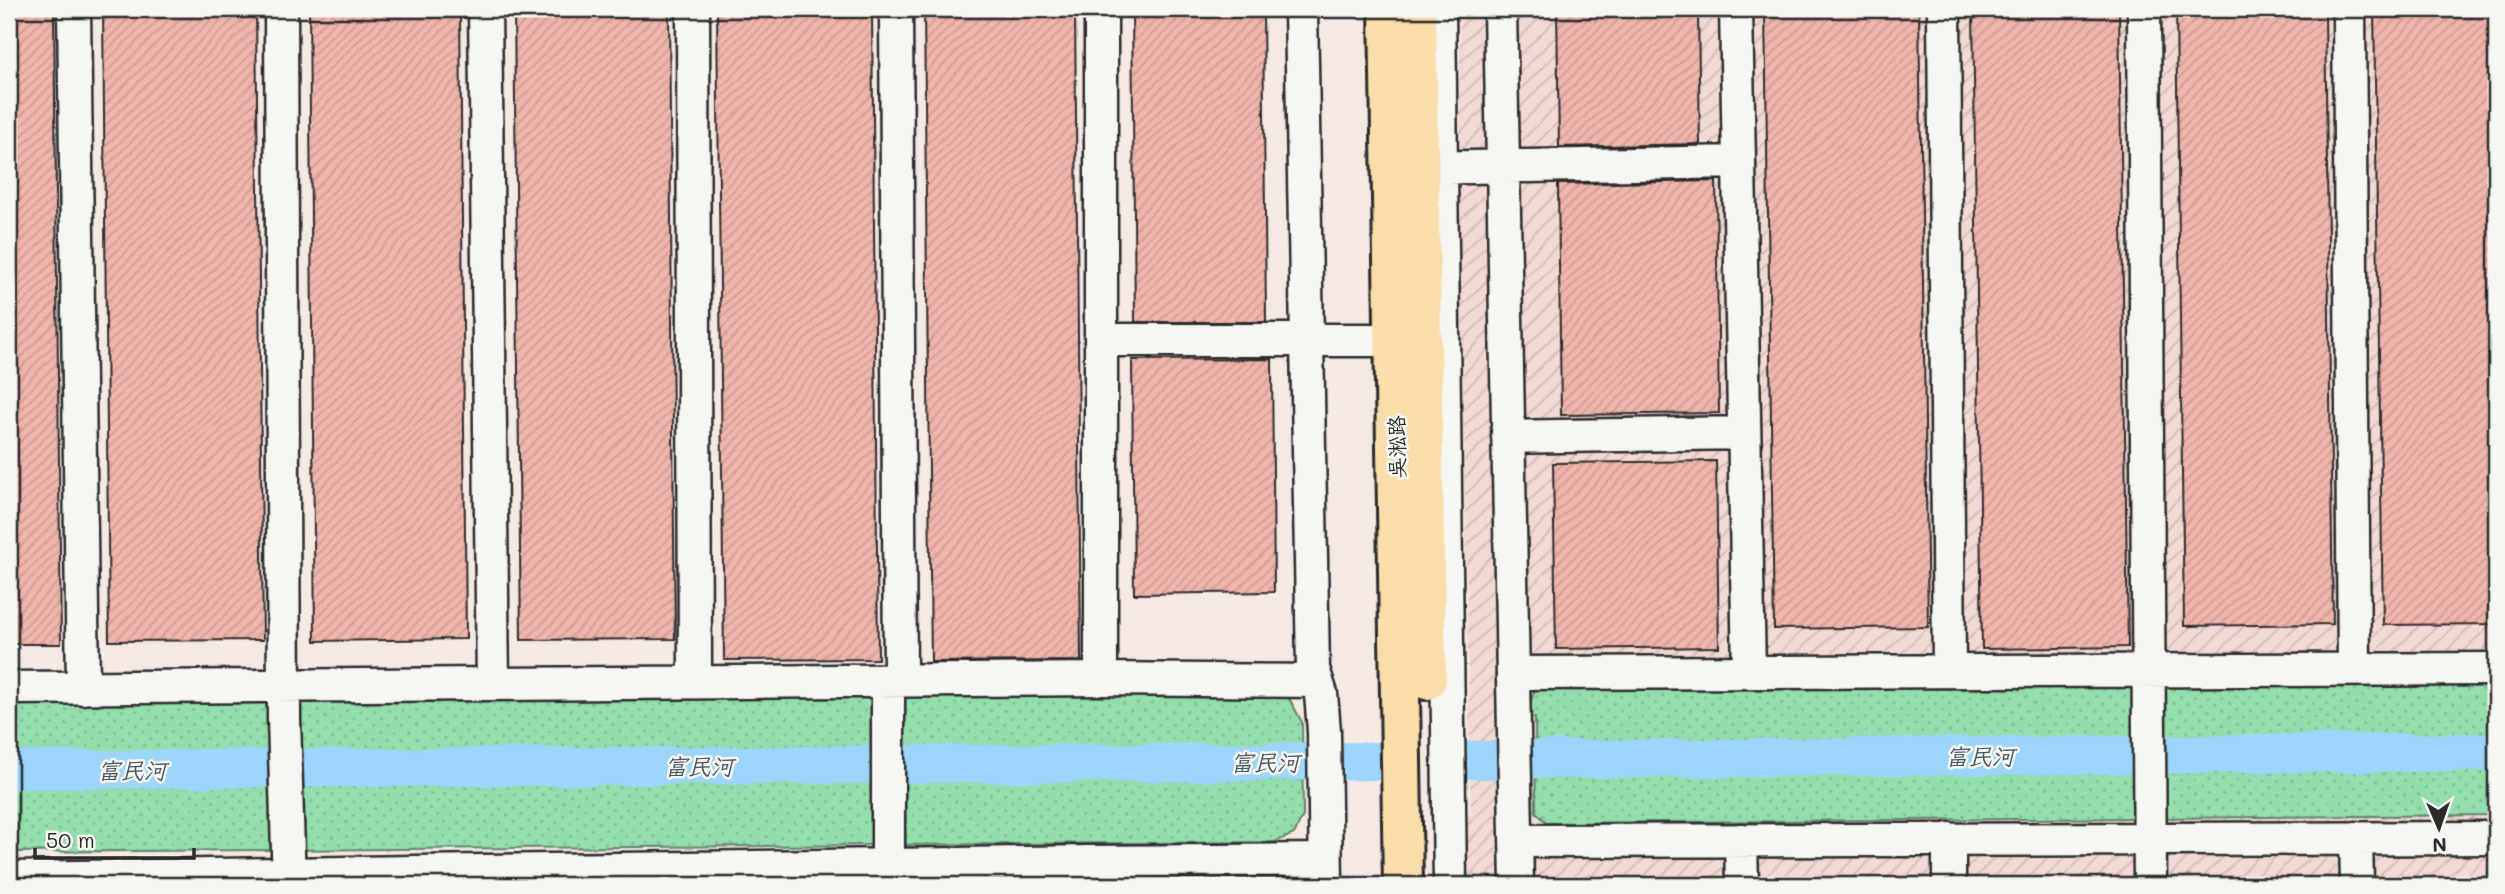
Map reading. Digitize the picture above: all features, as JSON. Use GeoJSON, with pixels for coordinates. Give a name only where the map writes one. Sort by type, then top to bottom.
{"type":"FeatureCollection","features":[{"type":"Feature","properties":{"kind":"main road","name":"吴淞路"},"geometry":{"type":"LineString","coordinates":[[1389,9],[1417,168],[1394,340],[1403,885]]}},
{"type":"Feature","properties":{"kind":"main road","name":"吴淞路"},"geometry":{"type":"LineString","coordinates":[[1418,9],[1417,168],[1429,885]]}},
{"type":"Feature","properties":{"kind":"lane"},"geometry":{"type":"LineString","coordinates":[[75,9],[83,688]]}},
{"type":"Feature","properties":{"kind":"lane"},"geometry":{"type":"LineString","coordinates":[[281,9],[284,719],[289,879]]}},
{"type":"Feature","properties":{"kind":"lane"},"geometry":{"type":"LineString","coordinates":[[485,9],[493,684]]}},
{"type":"Feature","properties":{"kind":"lane"},"geometry":{"type":"LineString","coordinates":[[693,9],[695,682]]}},
{"type":"Feature","properties":{"kind":"lane"},"geometry":{"type":"LineString","coordinates":[[882,871],[887,821],[887,719],[894,680],[896,9]]}},
{"type":"Feature","properties":{"kind":"lane"},"geometry":{"type":"LineString","coordinates":[[1101,9],[1101,678]]}},
{"type":"Feature","properties":{"kind":"lane"},"geometry":{"type":"LineString","coordinates":[[9,878],[91,881],[484,878],[882,871],[1326,873],[1324,731],[1321,694],[1313,669],[1301,9]]}},
{"type":"Feature","properties":{"kind":"lane"},"geometry":{"type":"LineString","coordinates":[[1439,9],[1417,168],[1450,885]]}},
{"type":"Feature","properties":{"kind":"lane"},"geometry":{"type":"LineString","coordinates":[[1500,9],[1517,885]]}},
{"type":"Feature","properties":{"kind":"lane"},"geometry":{"type":"LineString","coordinates":[[1736,9],[1749,672]]}},
{"type":"Feature","properties":{"kind":"lane"},"geometry":{"type":"LineString","coordinates":[[1944,9],[1949,671]]}},
{"type":"Feature","properties":{"kind":"lane"},"geometry":{"type":"LineString","coordinates":[[2144,9],[2150,885]]}},
{"type":"Feature","properties":{"kind":"lane"},"geometry":{"type":"LineString","coordinates":[[2349,9],[2354,669]]}},
{"type":"Feature","properties":{"kind":"lane"},"geometry":{"type":"LineString","coordinates":[[1417,168],[1738,162]]}},
{"type":"Feature","properties":{"kind":"lane"},"geometry":{"type":"LineString","coordinates":[[1101,341],[1394,340]]}},
{"type":"Feature","properties":{"kind":"lane"},"geometry":{"type":"LineString","coordinates":[[1508,437],[1744,433]]}},
{"type":"Feature","properties":{"kind":"lane"},"geometry":{"type":"LineString","coordinates":[[1513,673],[2496,668]]}},
{"type":"Feature","properties":{"kind":"lane"},"geometry":{"type":"LineString","coordinates":[[9,688],[1101,678],[1317,681]]}},
{"type":"Feature","properties":{"kind":"lane"},"geometry":{"type":"LineString","coordinates":[[1516,841],[1949,839],[2150,825],[2356,838],[2496,838]]}},
{"type":"Feature","properties":{"kind":"lane"},"geometry":{"type":"LineString","coordinates":[[2356,838],[2357,885]]}},
{"type":"Feature","properties":{"kind":"lane"},"geometry":{"type":"LineString","coordinates":[[1949,839],[1949,885]]}},
{"type":"Feature","properties":{"kind":"lane"},"geometry":{"type":"LineString","coordinates":[[1741,840],[1742,885]]}},
{"type":"Feature","properties":{"kind":"shaded area"},"geometry":{"type":"Polygon","coordinates":[[[1460,9],[2496,9],[2496,885],[1466,885],[1464,815],[1471,815],[1459,187],[1460,9]]]}},
{"type":"Feature","properties":{"kind":"green space"},"geometry":{"type":"Polygon","coordinates":[[[2496,681],[2496,815],[1547,823],[1536,812],[1535,718],[1526,718],[1535,688],[2496,681]]]}},
{"type":"Feature","properties":{"kind":"green space"},"geometry":{"type":"Polygon","coordinates":[[[1282,694],[1290,700],[1302,722],[1303,816],[1294,834],[1275,842],[9,852],[9,704],[1282,694]]]}},
{"type":"Feature","properties":{"kind":"building"},"geometry":{"type":"Polygon","coordinates":[[[9,9],[54,9],[61,644],[9,644],[9,9]]]}},
{"type":"Feature","properties":{"kind":"building"},"geometry":{"type":"Polygon","coordinates":[[[103,9],[256,9],[263,640],[109,641],[103,9]]]}},
{"type":"Feature","properties":{"kind":"building"},"geometry":{"type":"Polygon","coordinates":[[[309,9],[460,9],[466,639],[315,641],[309,9]]]}},
{"type":"Feature","properties":{"kind":"building"},"geometry":{"type":"Polygon","coordinates":[[[514,9],[669,9],[675,639],[521,640],[514,9]]]}},
{"type":"Feature","properties":{"kind":"building"},"geometry":{"type":"Polygon","coordinates":[[[717,9],[872,9],[878,659],[724,660],[717,9]]]}},
{"type":"Feature","properties":{"kind":"building"},"geometry":{"type":"Polygon","coordinates":[[[924,9],[1075,9],[1081,661],[931,662],[924,9]]]}},
{"type":"Feature","properties":{"kind":"building"},"geometry":{"type":"Polygon","coordinates":[[[1132,9],[1263,9],[1266,322],[1135,322],[1132,9]]]}},
{"type":"Feature","properties":{"kind":"building"},"geometry":{"type":"Polygon","coordinates":[[[1557,9],[1698,9],[1700,144],[1559,147],[1557,9]]]}},
{"type":"Feature","properties":{"kind":"building"},"geometry":{"type":"Polygon","coordinates":[[[1765,9],[1919,9],[1928,627],[1774,629],[1765,9]]]}},
{"type":"Feature","properties":{"kind":"building"},"geometry":{"type":"Polygon","coordinates":[[[1973,9],[2119,9],[2128,647],[1982,649],[1973,9]]]}},
{"type":"Feature","properties":{"kind":"building"},"geometry":{"type":"Polygon","coordinates":[[[2176,9],[2325,9],[2333,624],[2184,626],[2176,9]]]}},
{"type":"Feature","properties":{"kind":"building"},"geometry":{"type":"Polygon","coordinates":[[[2374,9],[2496,9],[2496,624],[2383,625],[2374,9]]]}},
{"type":"Feature","properties":{"kind":"building"},"geometry":{"type":"Polygon","coordinates":[[[1716,181],[1719,413],[1561,415],[1558,184],[1716,181]]]}},
{"type":"Feature","properties":{"kind":"building"},"geometry":{"type":"Polygon","coordinates":[[[1272,359],[1274,592],[1134,594],[1132,360],[1272,359]]]}},
{"type":"Feature","properties":{"kind":"building"},"geometry":{"type":"Polygon","coordinates":[[[1716,461],[1719,647],[1556,649],[1553,463],[1716,461]]]}},
{"type":"Feature","properties":{"kind":"waterway","name":"富民河"},"geometry":{"type":"LineString","coordinates":[[1463,760],[2496,752]]}},
{"type":"Feature","properties":{"kind":"waterway","name":"富民河"},"geometry":{"type":"LineString","coordinates":[[9,770],[1388,761]]}}]}
